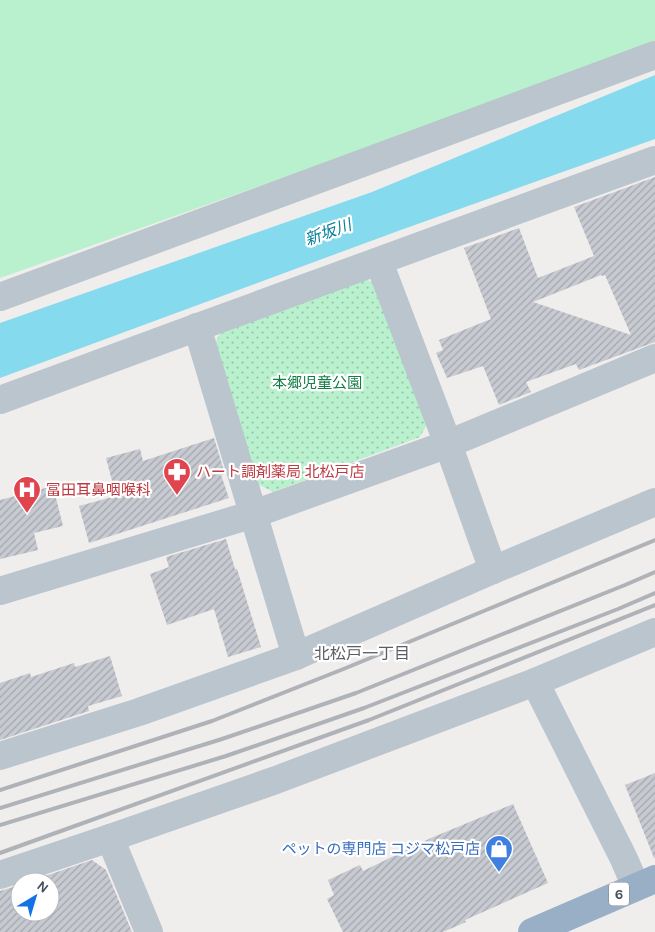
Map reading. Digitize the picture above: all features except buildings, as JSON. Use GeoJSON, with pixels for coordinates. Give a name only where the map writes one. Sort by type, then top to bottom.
{"type":"FeatureCollection","features":[{"type":"Feature","properties":{"kind":"highway","name":"6"},"geometry":{"type":"LineString","coordinates":[[532,932],[646,883]]}},
{"type":"Feature","properties":{"kind":"street"},"geometry":{"type":"LineString","coordinates":[[0,297],[655,55]]}},
{"type":"Feature","properties":{"kind":"street"},"geometry":{"type":"LineString","coordinates":[[0,400],[655,160]]}},
{"type":"Feature","properties":{"kind":"street"},"geometry":{"type":"LineString","coordinates":[[379,262],[448,444],[493,570]]}},
{"type":"Feature","properties":{"kind":"street"},"geometry":{"type":"LineString","coordinates":[[197,327],[296,656]]}},
{"type":"Feature","properties":{"kind":"street"},"geometry":{"type":"LineString","coordinates":[[0,591],[254,514],[448,444],[655,358]]}},
{"type":"Feature","properties":{"kind":"street"},"geometry":{"type":"LineString","coordinates":[[0,756],[139,712],[296,656],[655,502]]}},
{"type":"Feature","properties":{"kind":"street"},"geometry":{"type":"LineString","coordinates":[[0,875],[276,780],[535,682],[655,632]]}},
{"type":"Feature","properties":{"kind":"street"},"geometry":{"type":"LineString","coordinates":[[535,682],[619,850],[646,883]]}},
{"type":"Feature","properties":{"kind":"street"},"geometry":{"type":"LineString","coordinates":[[110,838],[150,932]]}},
{"type":"Feature","properties":{"kind":"green space"},"geometry":{"type":"Polygon","coordinates":[[[0,0],[655,0],[655,46],[0,278],[0,0]]]}},
{"type":"Feature","properties":{"kind":"green space","name":"本郷児童公園"},"geometry":{"type":"Polygon","coordinates":[[[358,276],[379,285],[428,422],[420,437],[273,492],[254,482],[214,345],[225,324],[358,276]]]}},
{"type":"Feature","properties":{"kind":"water","name":"新坂川"},"geometry":{"type":"Polygon","coordinates":[[[655,75],[655,139],[398,231],[0,378],[0,323],[372,192],[655,75]]]}},
{"type":"Feature","properties":{"kind":"railway"},"geometry":{"type":"LineString","coordinates":[[0,790],[212,721],[346,668],[655,540]]}},
{"type":"Feature","properties":{"kind":"railway"},"geometry":{"type":"LineString","coordinates":[[0,808],[222,739],[356,693],[655,572]]}},
{"type":"Feature","properties":{"kind":"railway"},"geometry":{"type":"LineString","coordinates":[[0,825],[226,756],[364,708],[655,593]]}},
{"type":"Feature","properties":{"kind":"railway"},"geometry":{"type":"LineString","coordinates":[[0,853],[369,720],[655,605]]}},
{"type":"Feature","properties":{"kind":"place","name":"ハート調剤薬局 北松戸店"},"geometry":{"type":"Point","coordinates":[177,496]}},
{"type":"Feature","properties":{"kind":"place","name":"冨田耳鼻咽喉科"},"geometry":{"type":"Point","coordinates":[27,514]}},
{"type":"Feature","properties":{"kind":"place","name":"ペットの専門店 コジマ松戸店"},"geometry":{"type":"Point","coordinates":[499,873]}},
{"type":"Feature","properties":{"kind":"district","name":"北松戸一丁目"},"geometry":{"type":"Point","coordinates":[362,653]}}]}
